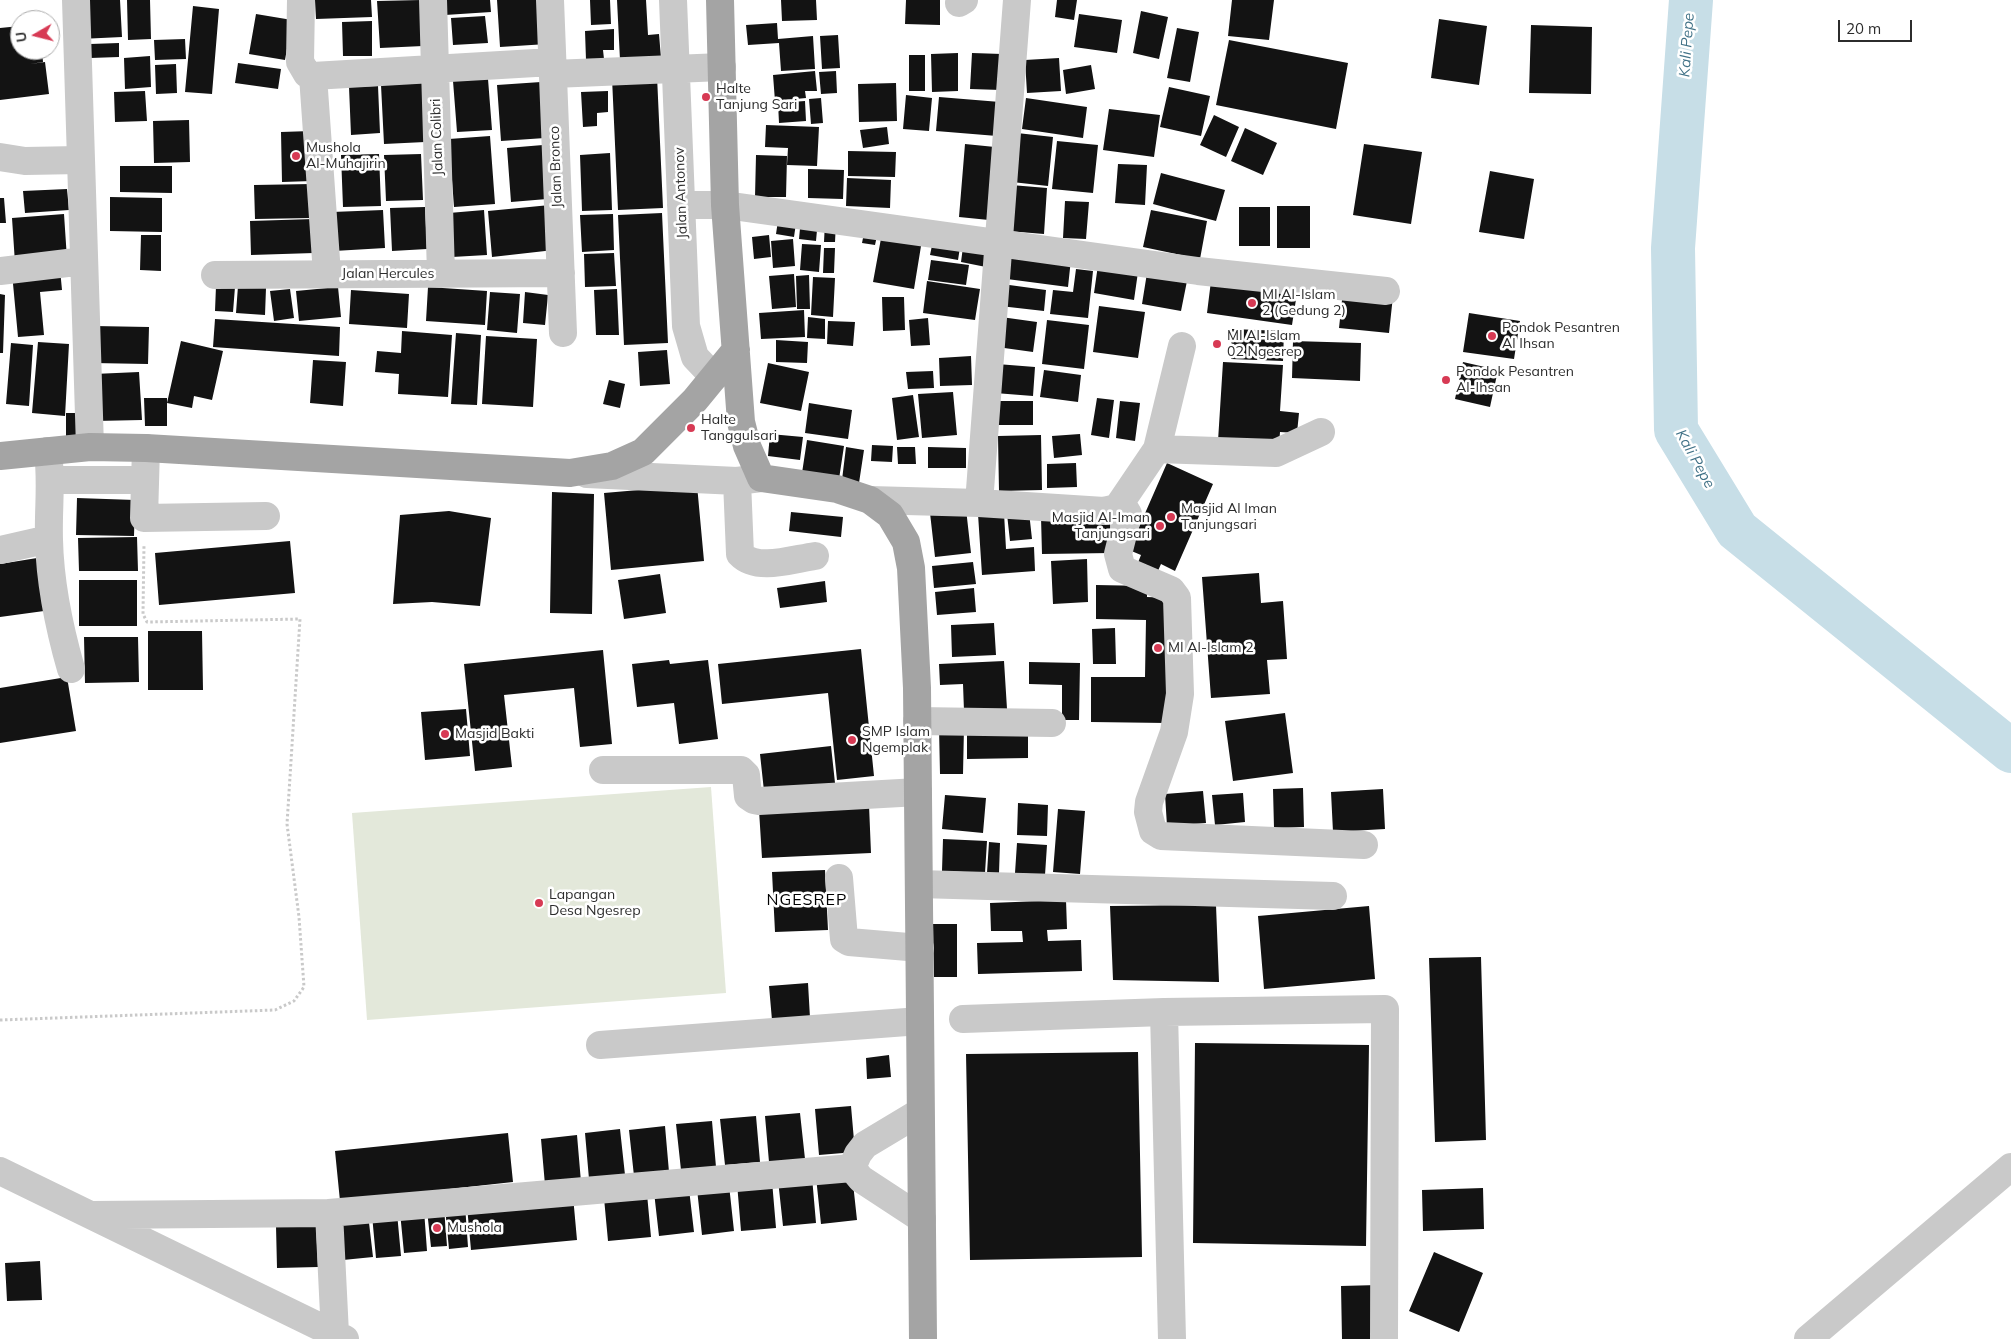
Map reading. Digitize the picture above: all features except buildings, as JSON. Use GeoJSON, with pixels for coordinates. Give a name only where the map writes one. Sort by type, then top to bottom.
{"type":"FeatureCollection","features":[{"type":"Feature","properties":{"kind":"main road"},"geometry":{"type":"LineString","coordinates":[[720,0],[725,206],[742,422],[747,446],[749,480],[837,489],[870,500],[890,515],[906,542],[911,568],[917,721],[923,1339]]}},
{"type":"Feature","properties":{"kind":"main road"},"geometry":{"type":"LineString","coordinates":[[0,456],[90,448],[146,448],[570,473],[612,466],[643,452],[672,425],[736,350]]}},
{"type":"Feature","properties":{"kind":"street"},"geometry":{"type":"LineString","coordinates":[[76,0],[90,448]]}},
{"type":"Feature","properties":{"kind":"street"},"geometry":{"type":"LineString","coordinates":[[301,0],[300,62],[307,74],[313,76],[435,70],[722,68]]}},
{"type":"Feature","properties":{"kind":"street","name":"Jalan Colibri"},"geometry":{"type":"LineString","coordinates":[[432,0],[441,274]]}},
{"type":"Feature","properties":{"kind":"street","name":"Jalan Bronco"},"geometry":{"type":"LineString","coordinates":[[550,0],[563,333]]}},
{"type":"Feature","properties":{"kind":"street","name":"Jalan Antonov"},"geometry":{"type":"LineString","coordinates":[[673,0],[686,326],[694,357],[714,377]]}},
{"type":"Feature","properties":{"kind":"street"},"geometry":{"type":"LineString","coordinates":[[979,503],[1017,0]]}},
{"type":"Feature","properties":{"kind":"street"},"geometry":{"type":"LineString","coordinates":[[313,76],[327,274]]}},
{"type":"Feature","properties":{"kind":"street"},"geometry":{"type":"LineString","coordinates":[[0,157],[25,161],[80,160]]}},
{"type":"Feature","properties":{"kind":"street"},"geometry":{"type":"LineString","coordinates":[[681,205],[725,206],[1198,271],[1386,291]]}},
{"type":"Feature","properties":{"kind":"street"},"geometry":{"type":"LineString","coordinates":[[0,271],[84,261]]}},
{"type":"Feature","properties":{"kind":"street","name":"Jalan Hercules"},"geometry":{"type":"LineString","coordinates":[[215,275],[561,273]]}},
{"type":"Feature","properties":{"kind":"street"},"geometry":{"type":"LineString","coordinates":[[870,500],[979,503],[1104,511],[1117,508],[1122,504],[1157,449],[1182,346]]}},
{"type":"Feature","properties":{"kind":"street"},"geometry":{"type":"LineString","coordinates":[[1157,449],[1276,453],[1321,432]]}},
{"type":"Feature","properties":{"kind":"street"},"geometry":{"type":"LineString","coordinates":[[146,448],[144,518],[266,516]]}},
{"type":"Feature","properties":{"kind":"street"},"geometry":{"type":"LineString","coordinates":[[48,451],[52,480],[49,539],[57,618],[71,669]]}},
{"type":"Feature","properties":{"kind":"street"},"geometry":{"type":"LineString","coordinates":[[570,473],[749,480],[740,554],[746,561],[760,564],[815,556]]}},
{"type":"Feature","properties":{"kind":"street"},"geometry":{"type":"LineString","coordinates":[[52,480],[145,480]]}},
{"type":"Feature","properties":{"kind":"street"},"geometry":{"type":"LineString","coordinates":[[1122,504],[1128,514],[1118,554],[1122,569],[1171,590],[1176,598],[1180,694],[1174,732],[1148,802],[1148,812],[1153,831],[1161,836],[1364,845]]}},
{"type":"Feature","properties":{"kind":"street"},"geometry":{"type":"LineString","coordinates":[[0,550],[49,539]]}},
{"type":"Feature","properties":{"kind":"street"},"geometry":{"type":"LineString","coordinates":[[917,721],[1052,723]]}},
{"type":"Feature","properties":{"kind":"street"},"geometry":{"type":"LineString","coordinates":[[603,770],[741,770],[746,775],[748,796],[754,800],[918,792]]}},
{"type":"Feature","properties":{"kind":"street"},"geometry":{"type":"LineString","coordinates":[[839,878],[844,938],[849,942],[920,948]]}},
{"type":"Feature","properties":{"kind":"street"},"geometry":{"type":"LineString","coordinates":[[919,884],[1333,896]]}},
{"type":"Feature","properties":{"kind":"street"},"geometry":{"type":"LineString","coordinates":[[963,1019],[1164,1012],[1385,1009],[1384,1339]]}},
{"type":"Feature","properties":{"kind":"street"},"geometry":{"type":"LineString","coordinates":[[1164,1012],[1172,1339]]}},
{"type":"Feature","properties":{"kind":"street"},"geometry":{"type":"LineString","coordinates":[[600,1045],[920,1021]]}},
{"type":"Feature","properties":{"kind":"street"},"geometry":{"type":"LineString","coordinates":[[852,1168],[858,1154],[865,1145],[920,1112]]}},
{"type":"Feature","properties":{"kind":"street"},"geometry":{"type":"LineString","coordinates":[[1808,1339],[2011,1167]]}},
{"type":"Feature","properties":{"kind":"street"},"geometry":{"type":"LineString","coordinates":[[86,1215],[329,1213],[852,1168]]}},
{"type":"Feature","properties":{"kind":"street"},"geometry":{"type":"LineString","coordinates":[[852,1168],[861,1180],[922,1219]]}},
{"type":"Feature","properties":{"kind":"street"},"geometry":{"type":"LineString","coordinates":[[0,1171],[86,1215],[340,1336]]}},
{"type":"Feature","properties":{"kind":"street"},"geometry":{"type":"LineString","coordinates":[[329,1213],[340,1336]]}},
{"type":"Feature","properties":{"kind":"path"},"geometry":{"type":"LineString","coordinates":[[0,1020],[275,1010],[294,1001],[304,987],[299,917],[287,824],[300,618],[147,622],[143,614],[144,518]]}},
{"type":"Feature","properties":{"kind":"shaded area","name":"Lapangan Desa Ngesrep"},"geometry":{"type":"Polygon","coordinates":[[[711,787],[726,993],[367,1020],[352,813],[711,787]]]}},
{"type":"Feature","properties":{"kind":"waterway","name":"Kali Pepe"},"geometry":{"type":"LineString","coordinates":[[1691,0],[1673,248],[1676,430],[1737,530],[2011,751]]}},
{"type":"Feature","properties":{"kind":"place","name":"Halte Tanjung Sari"},"geometry":{"type":"Point","coordinates":[706,97]}},
{"type":"Feature","properties":{"kind":"place","name":"Mushola Al-Muhajirin"},"geometry":{"type":"Point","coordinates":[296,156]}},
{"type":"Feature","properties":{"kind":"place","name":"MI Al-Islam 2 (Gedung 2)"},"geometry":{"type":"Point","coordinates":[1252,303]}},
{"type":"Feature","properties":{"kind":"place","name":"Pondok Pesantren Al Ihsan"},"geometry":{"type":"Point","coordinates":[1492,336]}},
{"type":"Feature","properties":{"kind":"place","name":"MI Al-Islam 02 Ngesrep"},"geometry":{"type":"Point","coordinates":[1217,344]}},
{"type":"Feature","properties":{"kind":"place","name":"Pondok Pesantren Al-Ihsan"},"geometry":{"type":"Point","coordinates":[1446,380]}},
{"type":"Feature","properties":{"kind":"place","name":"Halte Tanggulsari"},"geometry":{"type":"Point","coordinates":[691,428]}},
{"type":"Feature","properties":{"kind":"place","name":"Masjid Al Iman Tanjungsari"},"geometry":{"type":"Point","coordinates":[1171,517]}},
{"type":"Feature","properties":{"kind":"place","name":"Masjid Al-Iman Tanjungsari"},"geometry":{"type":"Point","coordinates":[1160,526]}},
{"type":"Feature","properties":{"kind":"place","name":"MI Al-Islam 2"},"geometry":{"type":"Point","coordinates":[1158,648]}},
{"type":"Feature","properties":{"kind":"place","name":"Masjid Bakti"},"geometry":{"type":"Point","coordinates":[445,734]}},
{"type":"Feature","properties":{"kind":"place","name":"SMP Islam Ngemplak"},"geometry":{"type":"Point","coordinates":[852,740]}},
{"type":"Feature","properties":{"kind":"place","name":"Lapangan Desa Ngesrep"},"geometry":{"type":"Point","coordinates":[539,903]}},
{"type":"Feature","properties":{"kind":"place","name":"Mushola"},"geometry":{"type":"Point","coordinates":[437,1228]}},
{"type":"Feature","properties":{"kind":"district","name":"NGESREP"},"geometry":{"type":"Point","coordinates":[807,900]}}]}
